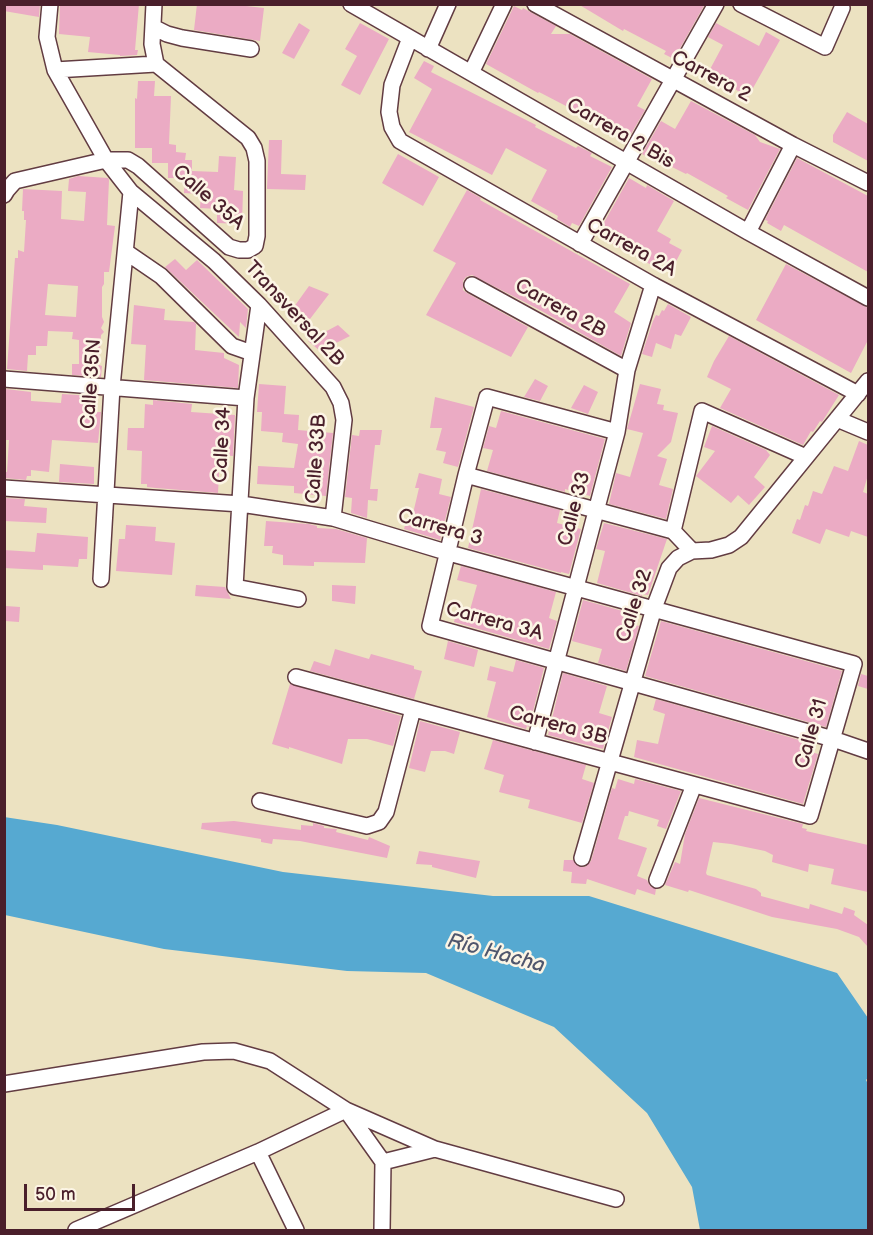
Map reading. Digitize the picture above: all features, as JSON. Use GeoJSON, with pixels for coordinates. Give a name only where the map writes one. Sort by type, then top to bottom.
{"type":"FeatureCollection","features":[{"type":"Feature","properties":{"kind":"street","name":"Transversal 2B"},"geometry":{"type":"LineString","coordinates":[[50,4],[47,37],[55,70],[106,160],[130,192],[214,261],[259,305],[333,387],[341,403]]}},
{"type":"Feature","properties":{"kind":"street"},"geometry":{"type":"LineString","coordinates":[[55,70],[156,64],[152,44],[154,4]]}},
{"type":"Feature","properties":{"kind":"street","name":"Carrera 2 Bis"},"geometry":{"type":"LineString","coordinates":[[351,4],[748,232],[868,298]]}},
{"type":"Feature","properties":{"kind":"street"},"geometry":{"type":"LineString","coordinates":[[428,49],[448,4]]}},
{"type":"Feature","properties":{"kind":"street"},"geometry":{"type":"LineString","coordinates":[[471,73],[504,4]]}},
{"type":"Feature","properties":{"kind":"street","name":"Carrera 2"},"geometry":{"type":"LineString","coordinates":[[535,4],[793,146],[868,183]]}},
{"type":"Feature","properties":{"kind":"street"},"geometry":{"type":"LineString","coordinates":[[580,244],[716,4]]}},
{"type":"Feature","properties":{"kind":"street"},"geometry":{"type":"LineString","coordinates":[[741,4],[825,47],[842,8]]}},
{"type":"Feature","properties":{"kind":"street"},"geometry":{"type":"LineString","coordinates":[[153,27],[182,38],[251,49]]}},
{"type":"Feature","properties":{"kind":"street","name":"Carrera 2A"},"geometry":{"type":"LineString","coordinates":[[410,38],[392,85],[389,112],[392,127],[400,141],[653,285],[858,394]]}},
{"type":"Feature","properties":{"kind":"street","name":"Calle 35A"},"geometry":{"type":"LineString","coordinates":[[4,195],[15,182],[106,160],[128,160],[138,166],[229,247],[248,250],[255,246],[257,161],[254,148],[248,138],[156,64]]}},
{"type":"Feature","properties":{"kind":"street"},"geometry":{"type":"LineString","coordinates":[[748,232],[793,146]]}},
{"type":"Feature","properties":{"kind":"street","name":"Calle 35N"},"geometry":{"type":"LineString","coordinates":[[101,579],[112,387],[130,192]]}},
{"type":"Feature","properties":{"kind":"street"},"geometry":{"type":"LineString","coordinates":[[126,252],[160,276],[232,346],[252,352]]}},
{"type":"Feature","properties":{"kind":"street","name":"Carrera 2B"},"geometry":{"type":"LineString","coordinates":[[472,285],[627,370]]}},
{"type":"Feature","properties":{"kind":"street","name":"Calle 33"},"geometry":{"type":"LineString","coordinates":[[535,742],[617,432],[627,370],[653,285]]}},
{"type":"Feature","properties":{"kind":"street","name":"Calle 34"},"geometry":{"type":"LineString","coordinates":[[259,305],[246,398],[236,587],[298,599]]}},
{"type":"Feature","properties":{"kind":"street"},"geometry":{"type":"LineString","coordinates":[[4,379],[246,398]]}},
{"type":"Feature","properties":{"kind":"street","name":"Calle 32"},"geometry":{"type":"LineString","coordinates":[[582,858],[654,608],[669,568],[678,558],[692,551],[711,550],[729,545],[741,537],[868,381]]}},
{"type":"Feature","properties":{"kind":"street","name":"Carrera 3A"},"geometry":{"type":"LineString","coordinates":[[617,432],[487,397],[430,626],[868,751]]}},
{"type":"Feature","properties":{"kind":"street","name":"Calle 33B"},"geometry":{"type":"LineString","coordinates":[[333,518],[344,420],[341,403]]}},
{"type":"Feature","properties":{"kind":"street"},"geometry":{"type":"LineString","coordinates":[[672,531],[702,411],[806,457]]}},
{"type":"Feature","properties":{"kind":"street"},"geometry":{"type":"LineString","coordinates":[[837,419],[868,432]]}},
{"type":"Feature","properties":{"kind":"street"},"geometry":{"type":"LineString","coordinates":[[466,475],[672,531],[692,551]]}},
{"type":"Feature","properties":{"kind":"street","name":"Carrera 3"},"geometry":{"type":"LineString","coordinates":[[4,489],[241,504],[333,518],[449,553],[854,664]]}},
{"type":"Feature","properties":{"kind":"street","name":"Calle 31"},"geometry":{"type":"LineString","coordinates":[[810,816],[854,664]]}},
{"type":"Feature","properties":{"kind":"street","name":"Carrera 3B"},"geometry":{"type":"LineString","coordinates":[[296,677],[810,816]]}},
{"type":"Feature","properties":{"kind":"street"},"geometry":{"type":"LineString","coordinates":[[260,801],[367,826],[379,822],[386,812],[413,709]]}},
{"type":"Feature","properties":{"kind":"street"},"geometry":{"type":"LineString","coordinates":[[657,880],[694,785]]}},
{"type":"Feature","properties":{"kind":"street"},"geometry":{"type":"LineString","coordinates":[[4,1084],[203,1052],[234,1051],[270,1061],[346,1110],[435,1149],[616,1199]]}},
{"type":"Feature","properties":{"kind":"street"},"geometry":{"type":"LineString","coordinates":[[76,1230],[258,1152],[346,1110]]}},
{"type":"Feature","properties":{"kind":"street"},"geometry":{"type":"LineString","coordinates":[[346,1110],[383,1162],[382,1230]]}},
{"type":"Feature","properties":{"kind":"street"},"geometry":{"type":"LineString","coordinates":[[383,1162],[435,1149]]}},
{"type":"Feature","properties":{"kind":"street"},"geometry":{"type":"LineString","coordinates":[[258,1152],[296,1230]]}},
{"type":"Feature","properties":{"kind":"water","name":"Río Hacha"},"geometry":{"type":"Polygon","coordinates":[[[4,817],[57,825],[283,872],[493,896],[589,896],[837,973],[868,1018],[868,1078],[866,1080],[868,1084],[868,1230],[700,1230],[692,1187],[647,1113],[554,1027],[426,973],[347,971],[164,949],[5,915],[4,817]]]}},
{"type":"Feature","properties":{"kind":"building"},"geometry":{"type":"Polygon","coordinates":[[[4,4],[40,4],[39,17],[4,11],[4,4]]]}},
{"type":"Feature","properties":{"kind":"building"},"geometry":{"type":"Polygon","coordinates":[[[60,4],[139,4],[135,50],[138,50],[137,55],[120,56],[88,52],[90,37],[59,34],[60,4]]]}},
{"type":"Feature","properties":{"kind":"building"},"geometry":{"type":"Polygon","coordinates":[[[197,4],[228,4],[264,8],[260,41],[194,30],[197,4]]]}},
{"type":"Feature","properties":{"kind":"building"},"geometry":{"type":"Polygon","coordinates":[[[578,4],[705,4],[674,59],[664,54],[666,51],[624,29],[623,31],[578,4]]]}},
{"type":"Feature","properties":{"kind":"building"},"geometry":{"type":"Polygon","coordinates":[[[514,6],[522,10],[523,8],[556,26],[551,34],[570,34],[652,79],[637,106],[645,110],[627,141],[621,138],[622,135],[486,64],[514,6]]]}},
{"type":"Feature","properties":{"kind":"building"},"geometry":{"type":"Polygon","coordinates":[[[299,23],[310,30],[294,59],[282,53],[299,23]]]}},
{"type":"Feature","properties":{"kind":"building"},"geometry":{"type":"Polygon","coordinates":[[[360,23],[389,39],[360,95],[341,85],[357,56],[345,49],[360,23]]]}},
{"type":"Feature","properties":{"kind":"building"},"geometry":{"type":"Polygon","coordinates":[[[716,23],[759,46],[766,32],[780,40],[748,97],[708,73],[723,45],[708,37],[716,23]]]}},
{"type":"Feature","properties":{"kind":"building"},"geometry":{"type":"Polygon","coordinates":[[[424,61],[434,66],[431,72],[536,125],[535,127],[576,148],[578,146],[592,153],[590,156],[612,167],[579,226],[572,223],[570,227],[557,219],[558,216],[531,201],[547,170],[506,148],[492,175],[409,132],[432,89],[414,78],[424,61]]]}},
{"type":"Feature","properties":{"kind":"building"},"geometry":{"type":"Polygon","coordinates":[[[138,81],[155,81],[154,96],[171,96],[169,144],[176,145],[176,152],[186,153],[185,160],[192,160],[192,171],[218,172],[219,156],[236,157],[234,190],[243,191],[242,224],[217,223],[217,209],[200,208],[201,194],[184,193],[185,178],[168,178],[168,163],[152,163],[152,148],[135,148],[135,98],[137,99],[138,81]]]}},
{"type":"Feature","properties":{"kind":"building"},"geometry":{"type":"Polygon","coordinates":[[[691,101],[755,135],[760,142],[780,149],[748,210],[687,173],[658,160],[656,162],[642,154],[661,121],[675,129],[691,101]]]}},
{"type":"Feature","properties":{"kind":"building"},"geometry":{"type":"Polygon","coordinates":[[[847,112],[868,124],[868,161],[833,142],[833,135],[847,112]]]}},
{"type":"Feature","properties":{"kind":"building"},"geometry":{"type":"Polygon","coordinates":[[[269,140],[282,140],[281,174],[306,175],[305,190],[267,189],[269,140]]]}},
{"type":"Feature","properties":{"kind":"building"},"geometry":{"type":"Polygon","coordinates":[[[398,154],[439,177],[423,206],[382,183],[398,154]]]}},
{"type":"Feature","properties":{"kind":"building"},"geometry":{"type":"Polygon","coordinates":[[[797,158],[868,196],[868,272],[784,225],[781,231],[765,220],[797,158]]]}},
{"type":"Feature","properties":{"kind":"building"},"geometry":{"type":"Polygon","coordinates":[[[78,176],[108,178],[109,180],[107,225],[115,226],[109,272],[104,272],[102,287],[104,322],[101,328],[104,332],[101,335],[99,365],[102,366],[101,377],[72,375],[72,364],[79,364],[79,340],[72,339],[73,332],[48,331],[47,346],[36,346],[36,355],[28,355],[27,371],[7,369],[15,258],[18,258],[18,250],[24,252],[26,220],[24,220],[24,211],[22,211],[23,189],[62,191],[61,219],[84,221],[86,192],[68,191],[69,179],[78,176]],[[48,284],[45,315],[76,317],[78,286],[48,284]]]}},
{"type":"Feature","properties":{"kind":"building"},"geometry":{"type":"Polygon","coordinates":[[[629,178],[646,188],[647,185],[674,201],[657,231],[671,239],[669,243],[682,250],[672,269],[658,261],[655,267],[597,235],[629,178]]]}},
{"type":"Feature","properties":{"kind":"building"},"geometry":{"type":"Polygon","coordinates":[[[467,190],[481,198],[480,200],[630,284],[614,312],[631,323],[621,356],[472,275],[463,281],[463,290],[528,327],[511,357],[426,315],[456,263],[433,251],[467,190]]]}},
{"type":"Feature","properties":{"kind":"building"},"geometry":{"type":"Polygon","coordinates":[[[175,259],[186,270],[197,260],[248,309],[246,328],[240,322],[239,337],[165,267],[175,259]]]}},
{"type":"Feature","properties":{"kind":"building"},"geometry":{"type":"Polygon","coordinates":[[[786,264],[868,308],[868,340],[851,373],[756,320],[786,264]]]}},
{"type":"Feature","properties":{"kind":"building"},"geometry":{"type":"Polygon","coordinates":[[[309,286],[329,294],[310,319],[291,311],[309,286]]]}},
{"type":"Feature","properties":{"kind":"building"},"geometry":{"type":"Polygon","coordinates":[[[668,304],[691,317],[681,336],[675,334],[671,349],[656,343],[652,357],[642,354],[656,315],[659,316],[668,304]]]}},
{"type":"Feature","properties":{"kind":"building"},"geometry":{"type":"Polygon","coordinates":[[[134,305],[165,309],[164,320],[194,322],[196,324],[195,350],[224,353],[224,358],[239,365],[238,388],[144,380],[146,345],[131,344],[134,305]]]}},
{"type":"Feature","properties":{"kind":"building"},"geometry":{"type":"Polygon","coordinates":[[[338,325],[350,336],[320,351],[308,341],[338,325]]]}},
{"type":"Feature","properties":{"kind":"building"},"geometry":{"type":"Polygon","coordinates":[[[729,336],[839,395],[822,422],[820,421],[813,432],[811,431],[803,445],[720,408],[731,389],[707,377],[729,336]]]}},
{"type":"Feature","properties":{"kind":"building"},"geometry":{"type":"Polygon","coordinates":[[[535,379],[548,386],[540,401],[524,397],[535,379]]]}},
{"type":"Feature","properties":{"kind":"building"},"geometry":{"type":"Polygon","coordinates":[[[259,384],[286,386],[284,414],[299,415],[298,430],[333,433],[326,496],[294,493],[294,486],[257,484],[258,466],[294,468],[298,444],[282,442],[283,433],[261,431],[262,412],[257,412],[259,384]]]}},
{"type":"Feature","properties":{"kind":"building"},"geometry":{"type":"Polygon","coordinates":[[[640,384],[661,389],[657,404],[664,405],[663,410],[678,413],[671,442],[657,456],[667,459],[659,485],[673,489],[666,519],[609,504],[616,473],[630,477],[643,433],[627,429],[640,384]]]}},
{"type":"Feature","properties":{"kind":"building"},"geometry":{"type":"Polygon","coordinates":[[[584,385],[598,392],[588,414],[571,408],[584,385]]]}},
{"type":"Feature","properties":{"kind":"building"},"geometry":{"type":"Polygon","coordinates":[[[6,389],[31,392],[31,401],[61,403],[62,394],[94,396],[93,412],[101,412],[98,443],[52,440],[49,472],[31,470],[31,476],[27,476],[26,480],[4,478],[4,472],[7,472],[9,440],[4,440],[6,389]]]}},
{"type":"Feature","properties":{"kind":"building"},"geometry":{"type":"Polygon","coordinates":[[[435,397],[474,407],[458,467],[443,463],[446,452],[436,450],[442,428],[430,428],[435,397]]]}},
{"type":"Feature","properties":{"kind":"building"},"geometry":{"type":"Polygon","coordinates":[[[153,400],[192,404],[191,412],[235,415],[233,456],[220,455],[218,493],[147,487],[147,484],[141,484],[142,451],[127,450],[128,428],[144,428],[145,404],[153,405],[153,400]]]}},
{"type":"Feature","properties":{"kind":"building"},"geometry":{"type":"Polygon","coordinates":[[[501,411],[605,439],[590,496],[565,489],[565,492],[487,471],[493,450],[483,448],[489,426],[496,428],[501,411]]]}},
{"type":"Feature","properties":{"kind":"building"},"geometry":{"type":"Polygon","coordinates":[[[712,426],[766,450],[770,455],[754,477],[765,487],[749,505],[738,495],[731,503],[696,476],[715,451],[704,447],[712,426]]]}},
{"type":"Feature","properties":{"kind":"building"},"geometry":{"type":"Polygon","coordinates":[[[360,430],[382,430],[380,445],[375,445],[370,489],[378,489],[377,501],[368,500],[367,518],[351,513],[352,498],[345,497],[352,435],[359,436],[360,430]]]}},
{"type":"Feature","properties":{"kind":"building"},"geometry":{"type":"Polygon","coordinates":[[[859,441],[868,445],[868,475],[863,492],[868,494],[868,537],[851,531],[849,537],[826,529],[820,544],[792,533],[805,505],[808,506],[813,491],[822,494],[834,466],[848,471],[859,441]]]}},
{"type":"Feature","properties":{"kind":"building"},"geometry":{"type":"Polygon","coordinates":[[[60,464],[94,467],[94,484],[59,482],[60,464]]]}},
{"type":"Feature","properties":{"kind":"building"},"geometry":{"type":"Polygon","coordinates":[[[419,473],[442,479],[439,494],[451,497],[440,540],[404,529],[407,518],[411,522],[419,488],[415,488],[419,473]]]}},
{"type":"Feature","properties":{"kind":"building"},"geometry":{"type":"Polygon","coordinates":[[[481,489],[560,510],[557,523],[581,529],[569,574],[468,548],[481,489]]]}},
{"type":"Feature","properties":{"kind":"building"},"geometry":{"type":"Polygon","coordinates":[[[4,498],[25,499],[24,506],[47,508],[46,523],[4,521],[4,498]]]}},
{"type":"Feature","properties":{"kind":"building"},"geometry":{"type":"Polygon","coordinates":[[[266,521],[309,524],[317,528],[336,529],[367,538],[365,563],[314,562],[314,566],[283,565],[283,555],[272,553],[273,546],[264,546],[266,521]]]}},
{"type":"Feature","properties":{"kind":"building"},"geometry":{"type":"Polygon","coordinates":[[[604,523],[667,539],[648,595],[642,594],[642,596],[597,583],[605,551],[596,549],[604,523]]]}},
{"type":"Feature","properties":{"kind":"building"},"geometry":{"type":"Polygon","coordinates":[[[126,525],[156,527],[155,541],[175,543],[172,575],[116,571],[119,539],[125,539],[126,525]]]}},
{"type":"Feature","properties":{"kind":"building"},"geometry":{"type":"Polygon","coordinates":[[[37,533],[88,537],[87,559],[79,559],[78,567],[43,565],[43,570],[4,568],[4,550],[35,552],[37,533]]]}},
{"type":"Feature","properties":{"kind":"building"},"geometry":{"type":"Polygon","coordinates":[[[461,566],[556,592],[549,618],[557,621],[549,649],[454,622],[456,614],[468,617],[477,585],[457,580],[461,566]]]}},
{"type":"Feature","properties":{"kind":"building"},"geometry":{"type":"Polygon","coordinates":[[[196,585],[225,587],[231,599],[195,596],[196,585]]]}},
{"type":"Feature","properties":{"kind":"building"},"geometry":{"type":"Polygon","coordinates":[[[332,585],[356,586],[355,604],[332,601],[332,585]]]}},
{"type":"Feature","properties":{"kind":"building"},"geometry":{"type":"Polygon","coordinates":[[[583,600],[637,615],[635,625],[639,626],[626,671],[598,663],[602,649],[572,641],[583,600]]]}},
{"type":"Feature","properties":{"kind":"building"},"geometry":{"type":"Polygon","coordinates":[[[6,606],[20,607],[19,622],[5,621],[6,606]]]}},
{"type":"Feature","properties":{"kind":"building"},"geometry":{"type":"Polygon","coordinates":[[[661,621],[842,671],[826,727],[645,676],[661,621]]]}},
{"type":"Feature","properties":{"kind":"building"},"geometry":{"type":"Polygon","coordinates":[[[448,641],[478,650],[474,667],[444,659],[448,641]]]}},
{"type":"Feature","properties":{"kind":"building"},"geometry":{"type":"Polygon","coordinates":[[[335,649],[369,659],[371,654],[414,666],[414,669],[422,671],[414,699],[310,671],[314,661],[330,666],[335,649]]]}},
{"type":"Feature","properties":{"kind":"building"},"geometry":{"type":"Polygon","coordinates":[[[516,660],[544,668],[529,727],[527,726],[526,729],[487,717],[496,682],[487,680],[490,666],[513,672],[516,660]]]}},
{"type":"Feature","properties":{"kind":"building"},"geometry":{"type":"Polygon","coordinates":[[[563,673],[607,686],[599,713],[612,717],[603,749],[548,735],[563,673]]]}},
{"type":"Feature","properties":{"kind":"building"},"geometry":{"type":"Polygon","coordinates":[[[861,674],[868,676],[868,689],[858,686],[861,674]]]}},
{"type":"Feature","properties":{"kind":"building"},"geometry":{"type":"Polygon","coordinates":[[[290,684],[401,716],[393,746],[367,739],[348,739],[342,764],[272,744],[290,684]]]}},
{"type":"Feature","properties":{"kind":"building"},"geometry":{"type":"Polygon","coordinates":[[[656,699],[810,743],[808,751],[818,754],[803,804],[634,757],[637,740],[658,744],[665,714],[653,710],[656,699]]]}},
{"type":"Feature","properties":{"kind":"building"},"geometry":{"type":"Polygon","coordinates":[[[420,721],[460,732],[454,754],[445,751],[431,751],[425,772],[409,768],[420,721]]]}},
{"type":"Feature","properties":{"kind":"building"},"geometry":{"type":"Polygon","coordinates":[[[493,740],[586,765],[582,779],[594,783],[582,823],[528,808],[530,800],[499,792],[504,775],[484,769],[493,740]]]}},
{"type":"Feature","properties":{"kind":"building"},"geometry":{"type":"Polygon","coordinates":[[[618,779],[634,784],[635,779],[681,791],[666,829],[657,826],[659,820],[629,811],[628,816],[625,816],[618,839],[647,848],[637,876],[647,880],[650,886],[656,889],[655,895],[637,889],[635,895],[587,879],[586,884],[571,883],[572,872],[563,871],[564,860],[573,860],[580,867],[585,867],[591,861],[612,788],[615,789],[618,779]]]}},
{"type":"Feature","properties":{"kind":"building"},"geometry":{"type":"Polygon","coordinates":[[[699,798],[803,824],[802,828],[807,829],[806,831],[868,845],[868,892],[831,884],[834,869],[809,864],[808,872],[772,862],[773,855],[765,851],[731,844],[713,842],[706,873],[756,889],[761,896],[809,909],[810,904],[842,914],[844,907],[855,911],[854,915],[868,925],[868,947],[859,937],[837,929],[772,917],[689,890],[688,892],[665,885],[675,862],[680,864],[685,834],[699,798]]]}},
{"type":"Feature","properties":{"kind":"building"},"geometry":{"type":"Polygon","coordinates":[[[234,821],[301,830],[301,825],[313,826],[313,823],[324,826],[324,828],[337,829],[336,832],[368,840],[369,837],[390,846],[387,858],[300,841],[273,839],[272,844],[261,842],[261,839],[201,829],[202,823],[234,821]]]}},
{"type":"Feature","properties":{"kind":"building"},"geometry":{"type":"Polygon","coordinates":[[[419,851],[480,861],[476,878],[432,867],[432,865],[416,864],[419,851]]]}}]}
